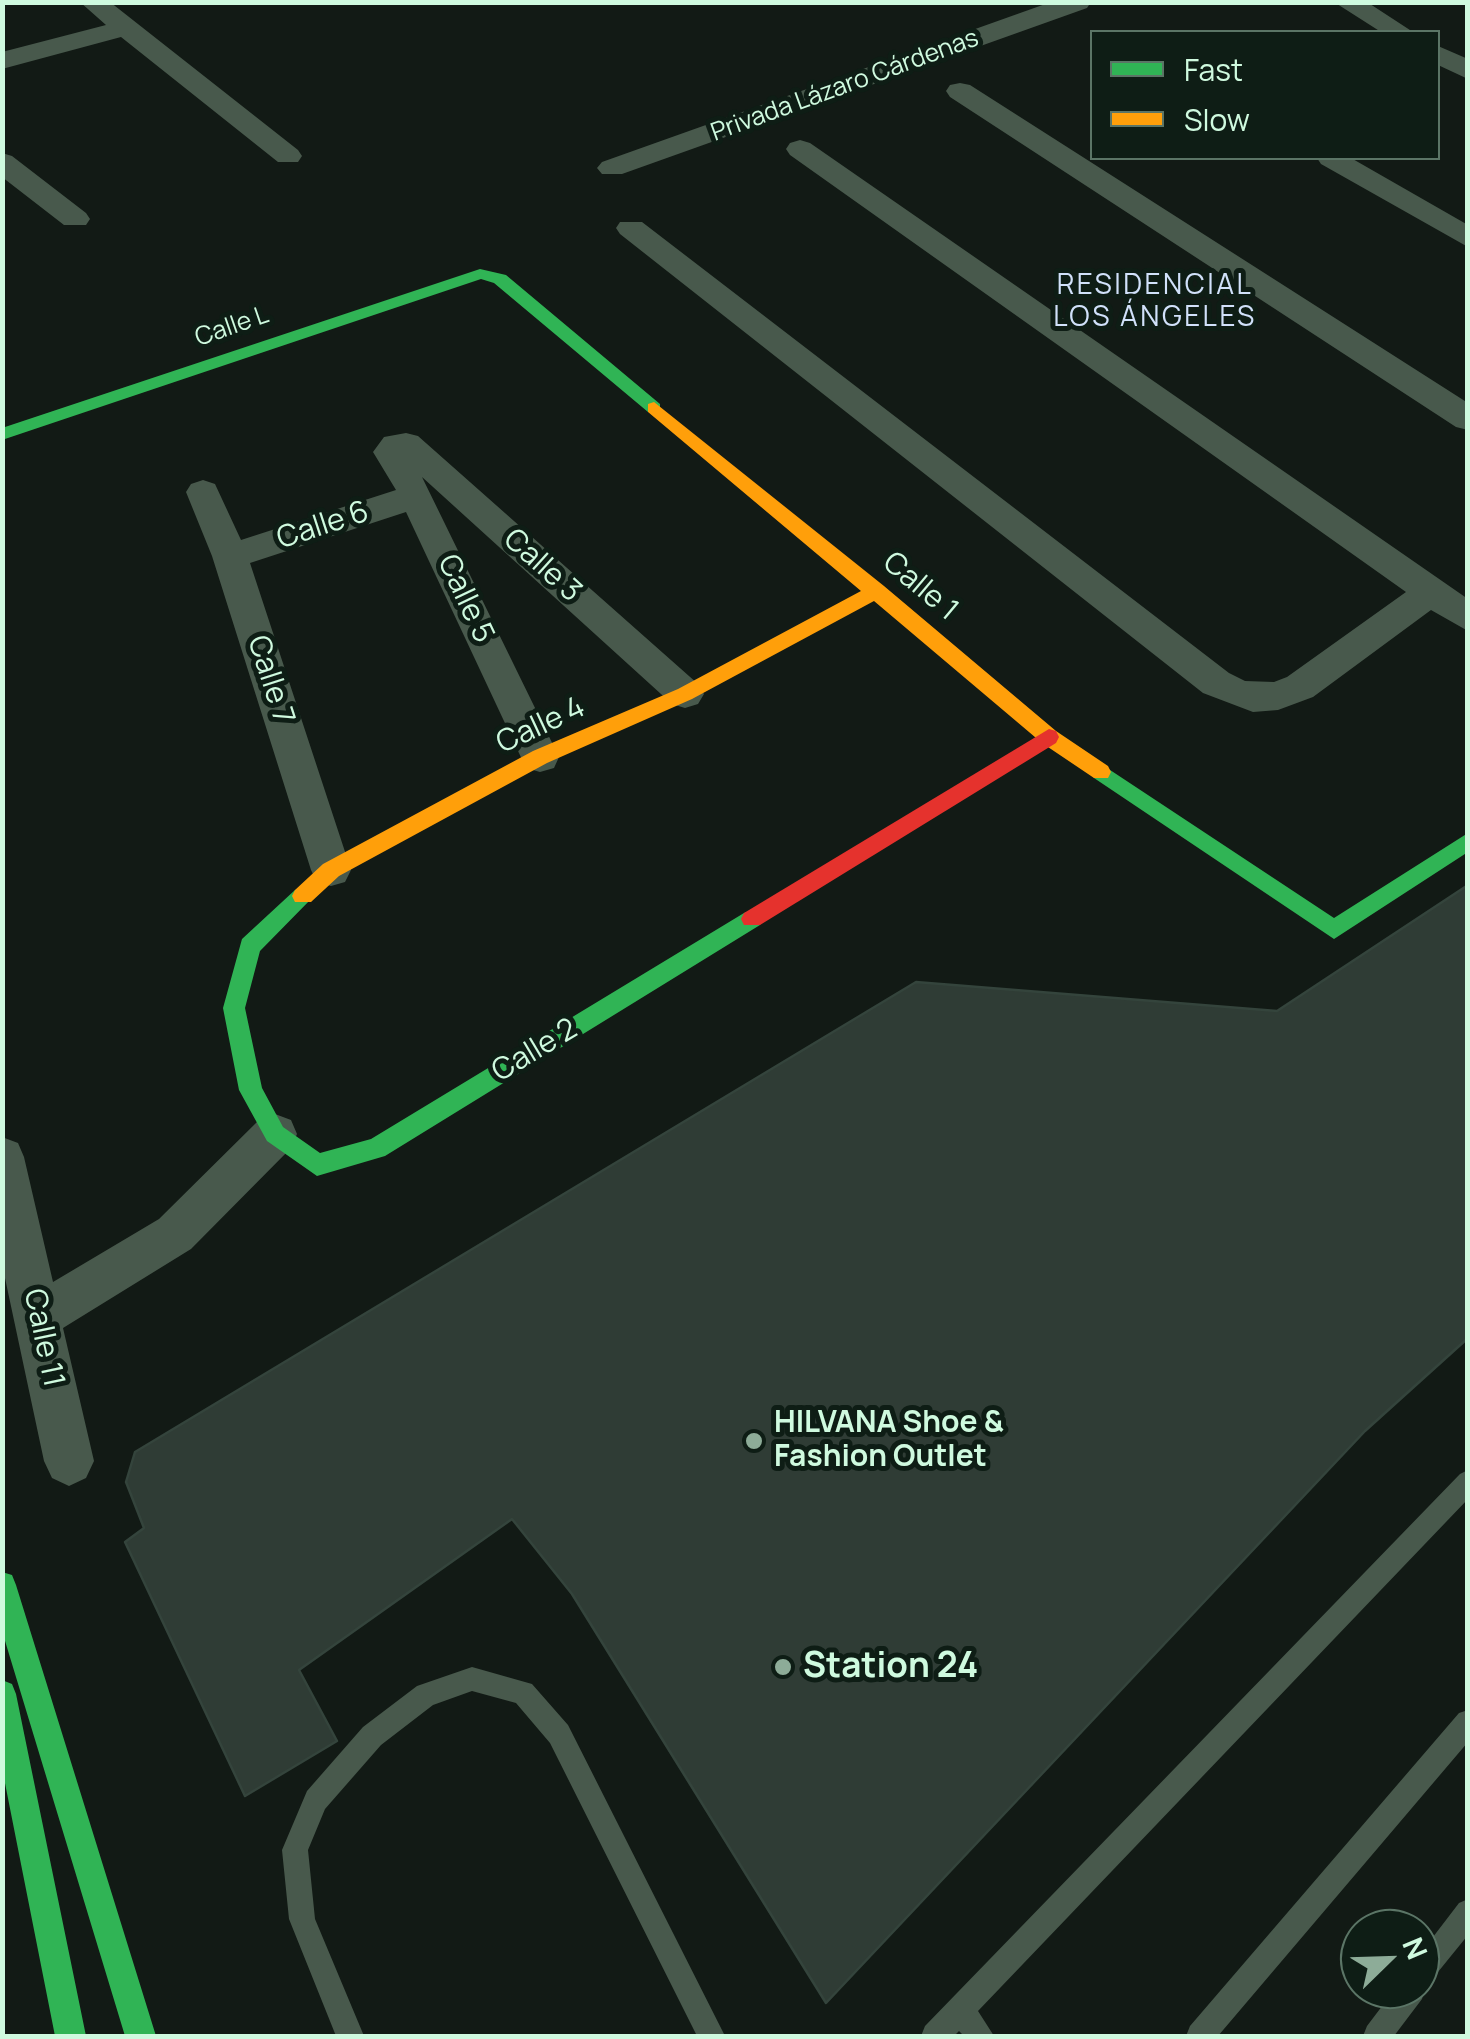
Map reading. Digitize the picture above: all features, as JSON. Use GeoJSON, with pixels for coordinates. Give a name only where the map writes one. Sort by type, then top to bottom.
{"type":"FeatureCollection","features":[{"type":"Feature","properties":{"kind":"main road","name":"Calle L"},"geometry":{"type":"LineString","coordinates":[[2,434],[480,274]]}},
{"type":"Feature","properties":{"kind":"main road","name":"Calle 1"},"geometry":{"type":"LineString","coordinates":[[480,274],[500,279],[1049,737],[1334,930],[1468,842]]}},
{"type":"Feature","properties":{"kind":"main road","name":"Calle 4"},"geometry":{"type":"LineString","coordinates":[[275,1134],[251,1090],[234,1008],[250,946],[332,870],[540,757],[685,694],[878,591]]}},
{"type":"Feature","properties":{"kind":"main road","name":"Calle 2"},"geometry":{"type":"LineString","coordinates":[[275,1134],[317,1166],[377,1148],[1049,737]]}},
{"type":"Feature","properties":{"kind":"main road"},"geometry":{"type":"LineString","coordinates":[[2,1585],[141,2036]]}},
{"type":"Feature","properties":{"kind":"main road"},"geometry":{"type":"LineString","coordinates":[[2,1694],[70,2036]]}},
{"type":"Feature","properties":{"kind":"street"},"geometry":{"type":"LineString","coordinates":[[93,2],[288,156]]}},
{"type":"Feature","properties":{"kind":"street","name":"Privada Lázaro Cárdenas"},"geometry":{"type":"LineString","coordinates":[[612,168],[1078,2]]}},
{"type":"Feature","properties":{"kind":"street"},"geometry":{"type":"LineString","coordinates":[[1347,2],[1396,30]]}},
{"type":"Feature","properties":{"kind":"street"},"geometry":{"type":"LineString","coordinates":[[2,61],[126,28]]}},
{"type":"Feature","properties":{"kind":"street"},"geometry":{"type":"LineString","coordinates":[[1440,55],[1468,71]]}},
{"type":"Feature","properties":{"kind":"street"},"geometry":{"type":"LineString","coordinates":[[960,91],[1468,418]]}},
{"type":"Feature","properties":{"kind":"street"},"geometry":{"type":"LineString","coordinates":[[800,149],[1468,618]]}},
{"type":"Feature","properties":{"kind":"street"},"geometry":{"type":"LineString","coordinates":[[1334,160],[1468,238]]}},
{"type":"Feature","properties":{"kind":"street"},"geometry":{"type":"LineString","coordinates":[[2,162],[75,219]]}},
{"type":"Feature","properties":{"kind":"street"},"geometry":{"type":"LineString","coordinates":[[632,228],[1232,692],[1253,698],[1278,696],[1300,687],[1430,593]]}},
{"type":"Feature","properties":{"kind":"street","name":"Calle 5"},"geometry":{"type":"LineString","coordinates":[[396,444],[390,452],[416,496],[540,757]]}},
{"type":"Feature","properties":{"kind":"street","name":"Calle 3"},"geometry":{"type":"LineString","coordinates":[[396,444],[406,444],[685,694]]}},
{"type":"Feature","properties":{"kind":"street","name":"Calle 7"},"geometry":{"type":"LineString","coordinates":[[202,492],[230,556],[332,870]]}},
{"type":"Feature","properties":{"kind":"street","name":"Calle 6"},"geometry":{"type":"LineString","coordinates":[[230,556],[416,496]]}},
{"type":"Feature","properties":{"kind":"street"},"geometry":{"type":"LineString","coordinates":[[38,1317],[175,1234],[275,1134]]}},
{"type":"Feature","properties":{"kind":"street","name":"Calle 11"},"geometry":{"type":"LineString","coordinates":[[2,1158],[69,1461]]}},
{"type":"Feature","properties":{"kind":"lane"},"geometry":{"type":"LineString","coordinates":[[935,2036],[1468,1482]]}},
{"type":"Feature","properties":{"kind":"lane"},"geometry":{"type":"LineString","coordinates":[[350,2036],[302,1919],[295,1850],[316,1800],[372,1736],[426,1696],[472,1680],[523,1693],[560,1734],[712,2036]]}},
{"type":"Feature","properties":{"kind":"lane"},"geometry":{"type":"LineString","coordinates":[[1200,2036],[1468,1722]]}},
{"type":"Feature","properties":{"kind":"lane"},"geometry":{"type":"LineString","coordinates":[[1440,1950],[1468,1912]]}},
{"type":"Feature","properties":{"kind":"lane"},"geometry":{"type":"LineString","coordinates":[[1377,2036],[1397,2009]]}},
{"type":"Feature","properties":{"kind":"lane"},"geometry":{"type":"LineString","coordinates":[[961,2010],[980,2036]]}},
{"type":"Feature","properties":{"kind":"building","name":"HILVANA Shoe & Fashion Outlet"},"geometry":{"type":"Polygon","coordinates":[[[1468,885],[1468,1338],[1365,1431],[826,2003],[572,1594],[512,1519],[299,1670],[337,1741],[245,1796],[125,1542],[144,1528],[126,1482],[135,1452],[916,982],[1277,1011],[1468,885]]]}},
{"type":"Feature","properties":{"kind":"traffic: fast"},"geometry":{"type":"LineString","coordinates":[[2,434],[480,274],[500,279],[654,408]]}},
{"type":"Feature","properties":{"kind":"traffic: fast"},"geometry":{"type":"LineString","coordinates":[[1101,772],[1334,930],[1468,841]]}},
{"type":"Feature","properties":{"kind":"traffic: fast"},"geometry":{"type":"LineString","coordinates":[[303,896],[250,946],[234,1008],[251,1090],[275,1134],[317,1165],[377,1148],[752,919]]}},
{"type":"Feature","properties":{"kind":"traffic: fast"},"geometry":{"type":"LineString","coordinates":[[2,1585],[141,2036]]}},
{"type":"Feature","properties":{"kind":"traffic: fast"},"geometry":{"type":"LineString","coordinates":[[2,1694],[71,2036]]}},
{"type":"Feature","properties":{"kind":"traffic: slow"},"geometry":{"type":"LineString","coordinates":[[654,408],[1049,737],[1101,772]]}},
{"type":"Feature","properties":{"kind":"traffic: slow"},"geometry":{"type":"LineString","coordinates":[[303,896],[331,870],[540,757],[685,694],[877,591]]}},
{"type":"Feature","properties":{"kind":"traffic: jam"},"geometry":{"type":"LineString","coordinates":[[752,919],[1049,737]]}},
{"type":"Feature","properties":{"kind":"place","name":"HILVANA Shoe & Fashion Outlet"},"geometry":{"type":"Point","coordinates":[754,1441]}},
{"type":"Feature","properties":{"kind":"place","name":"Station 24"},"geometry":{"type":"Point","coordinates":[783,1667]}},
{"type":"Feature","properties":{"kind":"district","name":"RESIDENCIAL LOS ÁNGELES"},"geometry":{"type":"Point","coordinates":[1155,302]}}]}
